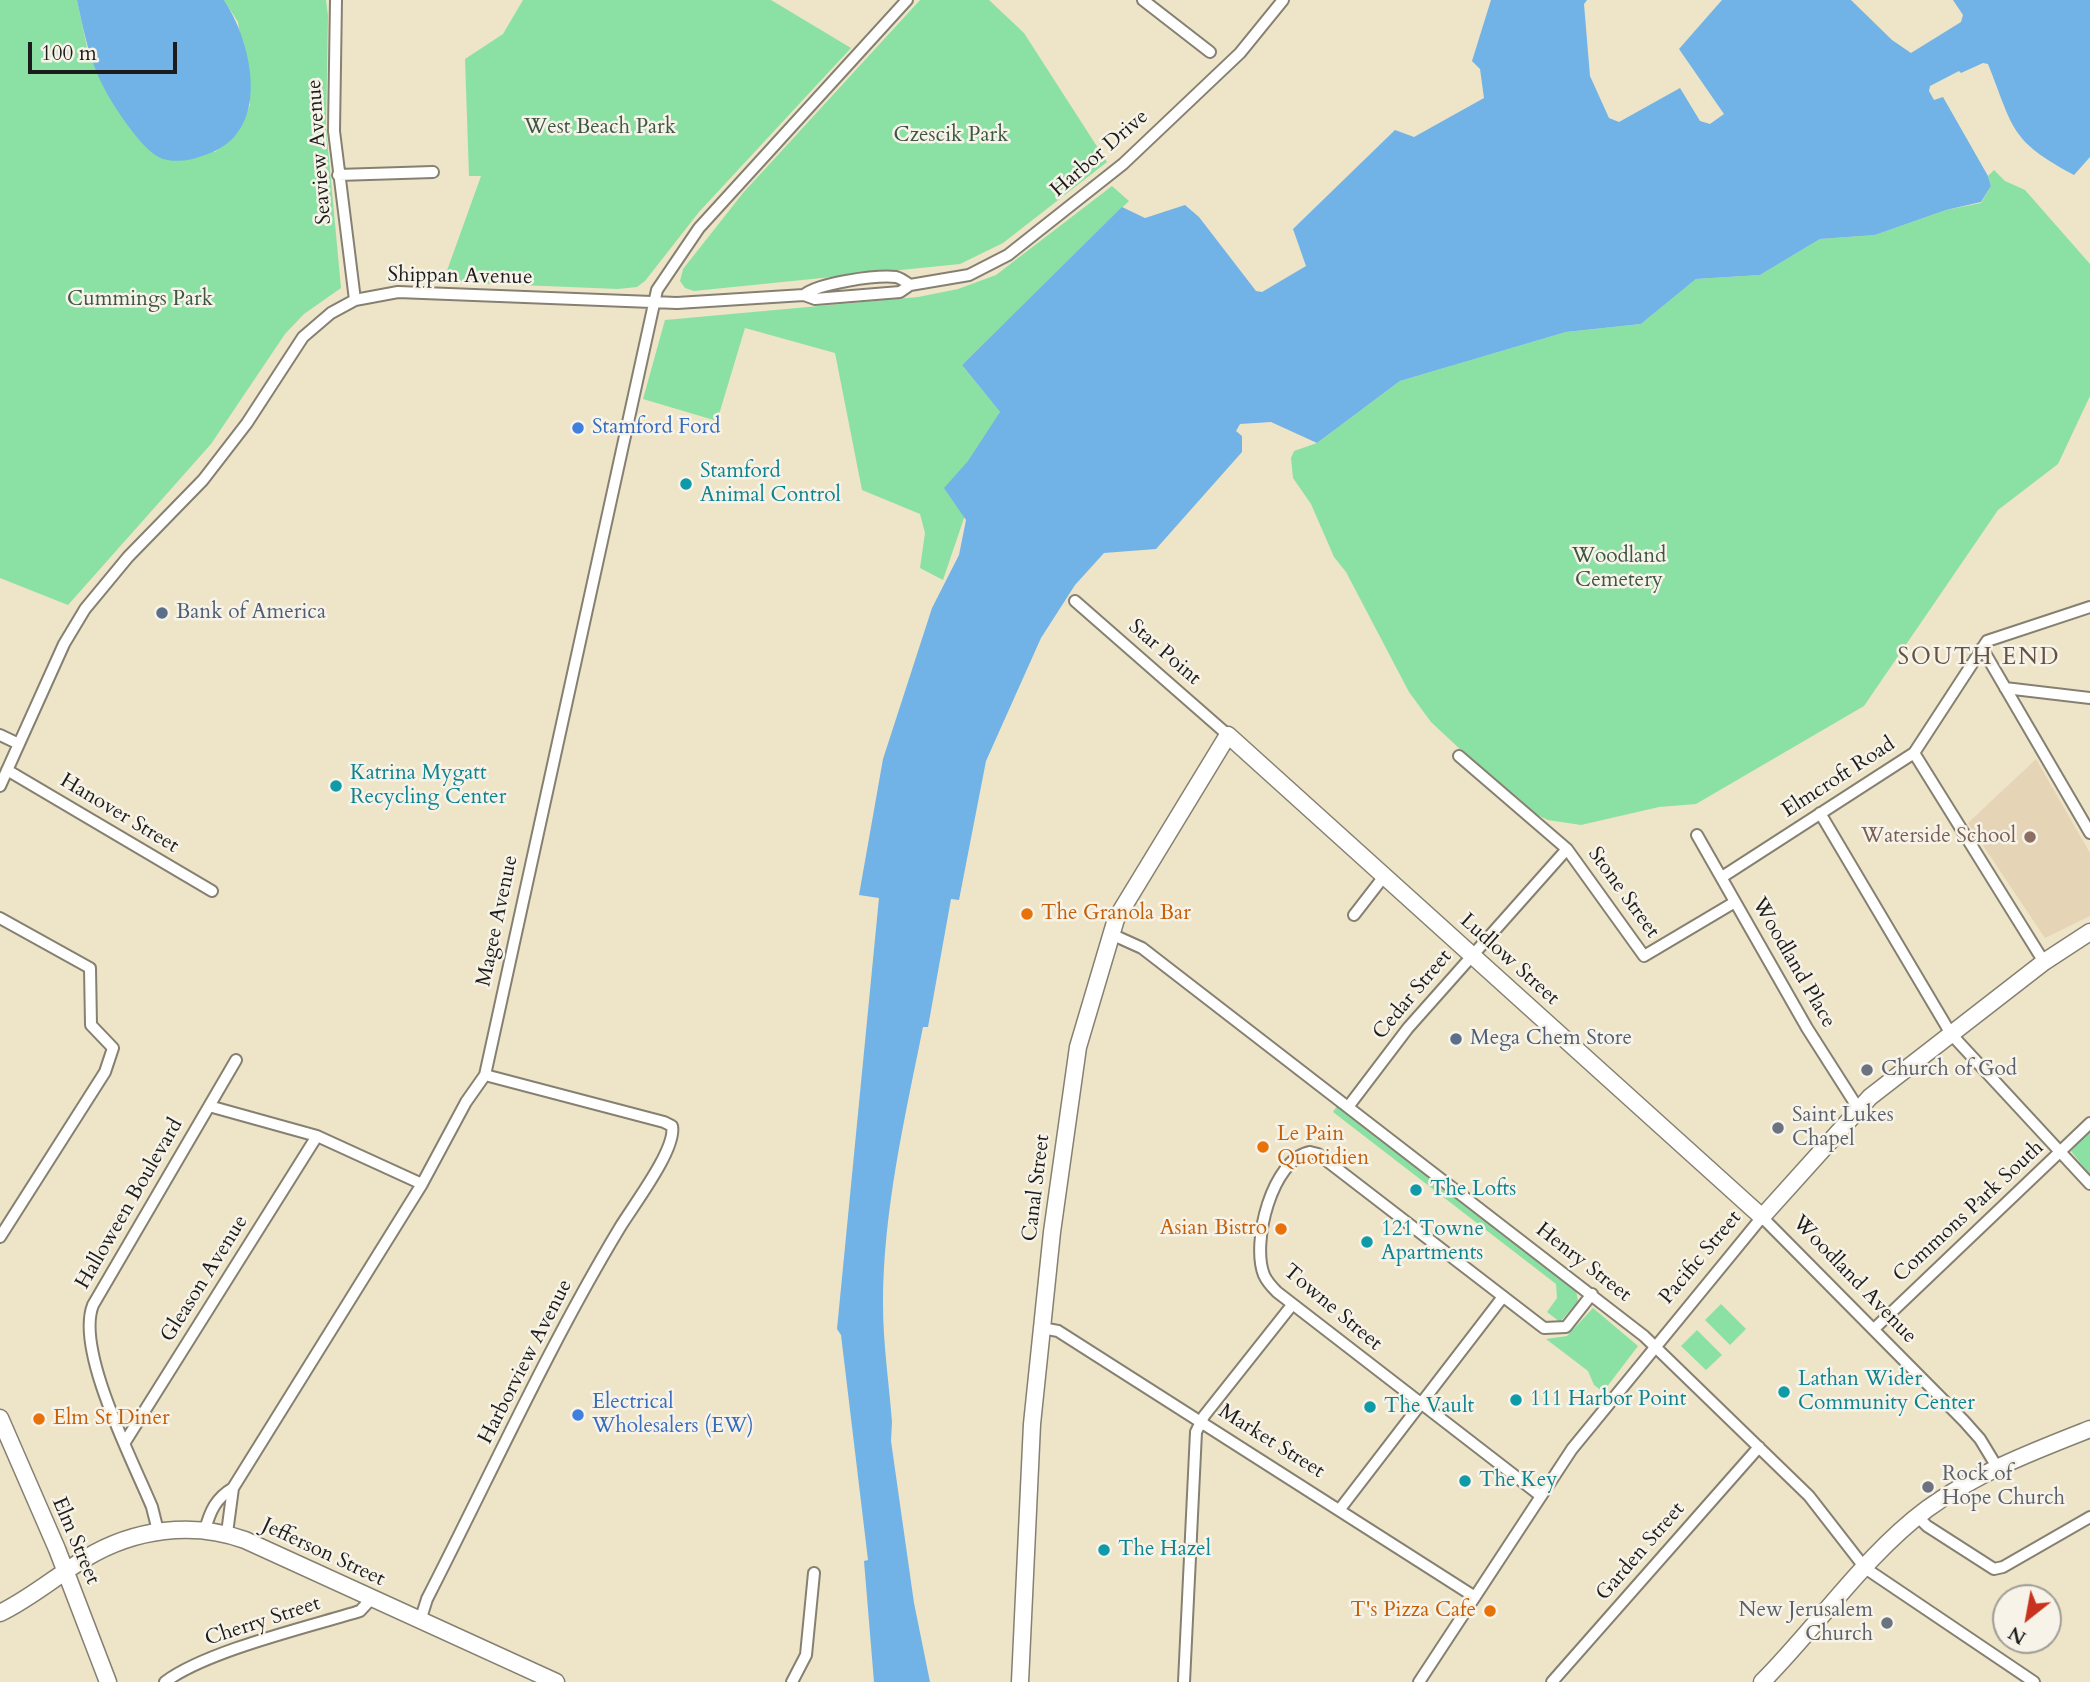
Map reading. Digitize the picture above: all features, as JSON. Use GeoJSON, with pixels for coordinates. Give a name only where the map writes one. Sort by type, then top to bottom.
{"type":"FeatureCollection","features":[{"type":"Feature","properties":{"kind":"street","name":"Seaview Avenue"},"geometry":{"type":"LineString","coordinates":[[336,0],[333,94],[338,175],[355,300]]}},
{"type":"Feature","properties":{"kind":"street"},"geometry":{"type":"LineString","coordinates":[[653,303],[662,280],[699,228],[907,0]]}},
{"type":"Feature","properties":{"kind":"street"},"geometry":{"type":"LineString","coordinates":[[1143,0],[1209,52]]}},
{"type":"Feature","properties":{"kind":"street","name":"Harbor Drive"},"geometry":{"type":"LineString","coordinates":[[653,303],[804,295],[815,299],[853,297],[900,292],[910,285],[969,275],[1008,255],[1123,164],[1231,62],[1283,0]]}},
{"type":"Feature","properties":{"kind":"street"},"geometry":{"type":"LineString","coordinates":[[338,175],[433,172]]}},
{"type":"Feature","properties":{"kind":"street","name":"Shippan Avenue"},"geometry":{"type":"LineString","coordinates":[[0,786],[64,644],[85,609],[128,557],[203,480],[247,422],[303,337],[322,319],[355,300],[386,293],[427,291],[653,303]]}},
{"type":"Feature","properties":{"kind":"street","name":"Magee Avenue"},"geometry":{"type":"LineString","coordinates":[[205,1530],[217,1500],[233,1488],[422,1184],[466,1102],[485,1075],[653,303]]}},
{"type":"Feature","properties":{"kind":"street","name":"Star Point"},"geometry":{"type":"LineString","coordinates":[[1075,601],[1227,735]]}},
{"type":"Feature","properties":{"kind":"street","name":"Elmcroft Road"},"geometry":{"type":"LineString","coordinates":[[1723,877],[1914,753],[1982,648],[1991,639],[2090,607]]}},
{"type":"Feature","properties":{"kind":"street"},"geometry":{"type":"LineString","coordinates":[[1982,648],[2090,833]]}},
{"type":"Feature","properties":{"kind":"street"},"geometry":{"type":"LineString","coordinates":[[2005,688],[2090,698]]}},
{"type":"Feature","properties":{"kind":"street"},"geometry":{"type":"LineString","coordinates":[[0,735],[19,744]]}},
{"type":"Feature","properties":{"kind":"street","name":"Ludlow Street"},"geometry":{"type":"LineString","coordinates":[[1227,735],[1762,1217]]}},
{"type":"Feature","properties":{"kind":"street","name":"Canal Street"},"geometry":{"type":"LineString","coordinates":[[1020,1682],[1031,1443],[1042,1328],[1074,1069],[1111,934],[1119,914],[1227,735]]}},
{"type":"Feature","properties":{"kind":"street"},"geometry":{"type":"LineString","coordinates":[[1914,753],[2044,961]]}},
{"type":"Feature","properties":{"kind":"street","name":"Stone Street"},"geometry":{"type":"LineString","coordinates":[[1459,756],[1567,849],[1644,956],[1735,902]]}},
{"type":"Feature","properties":{"kind":"street","name":"Hanover Street"},"geometry":{"type":"LineString","coordinates":[[7,770],[212,891]]}},
{"type":"Feature","properties":{"kind":"street"},"geometry":{"type":"LineString","coordinates":[[2078,812],[2090,808]]}},
{"type":"Feature","properties":{"kind":"street"},"geometry":{"type":"LineString","coordinates":[[1820,813],[1951,1034],[2090,1184]]}},
{"type":"Feature","properties":{"kind":"street","name":"Woodland Place"},"geometry":{"type":"LineString","coordinates":[[1697,835],[1843,1087],[1858,1108]]}},
{"type":"Feature","properties":{"kind":"street","name":"Cedar Street"},"geometry":{"type":"LineString","coordinates":[[1348,1107],[1408,1028],[1567,849]]}},
{"type":"Feature","properties":{"kind":"street"},"geometry":{"type":"LineString","coordinates":[[1354,915],[1385,875]]}},
{"type":"Feature","properties":{"kind":"street"},"geometry":{"type":"LineString","coordinates":[[0,918],[90,968],[91,1025],[113,1048],[105,1072],[0,1237]]}},
{"type":"Feature","properties":{"kind":"street","name":"Pacific Street"},"geometry":{"type":"LineString","coordinates":[[1419,1682],[1572,1449],[1762,1217],[1858,1108],[2044,961],[2090,932]]}},
{"type":"Feature","properties":{"kind":"street","name":"Henry Street"},"geometry":{"type":"LineString","coordinates":[[1111,934],[1142,948],[1656,1345],[1809,1496],[1865,1568],[2034,1682]]}},
{"type":"Feature","properties":{"kind":"street","name":"Halloween Boulevard"},"geometry":{"type":"LineString","coordinates":[[158,1531],[152,1507],[91,1354],[88,1329],[90,1312],[236,1060]]}},
{"type":"Feature","properties":{"kind":"street","name":"Harborview Avenue"},"geometry":{"type":"LineString","coordinates":[[420,1621],[427,1599],[593,1272],[665,1153],[673,1126],[485,1075]]}},
{"type":"Feature","properties":{"kind":"street"},"geometry":{"type":"LineString","coordinates":[[209,1106],[317,1136],[422,1184]]}},
{"type":"Feature","properties":{"kind":"street","name":"Commons Park South"},"geometry":{"type":"LineString","coordinates":[[1875,1328],[2090,1123]]}},
{"type":"Feature","properties":{"kind":"street","name":"Gleason Avenue"},"geometry":{"type":"LineString","coordinates":[[125,1442],[317,1136]]}},
{"type":"Feature","properties":{"kind":"street","name":"Towne Street"},"geometry":{"type":"LineString","coordinates":[[1541,1496],[1292,1305],[1264,1275],[1261,1252],[1267,1203],[1274,1184],[1293,1159],[1310,1152],[1318,1154],[1537,1325],[1550,1331],[1566,1327],[1592,1294]]}},
{"type":"Feature","properties":{"kind":"street","name":"Woodland Avenue"},"geometry":{"type":"LineString","coordinates":[[1762,1217],[1875,1328],[1980,1438],[1997,1467]]}},
{"type":"Feature","properties":{"kind":"street"},"geometry":{"type":"LineString","coordinates":[[1340,1509],[1502,1298]]}},
{"type":"Feature","properties":{"kind":"street"},"geometry":{"type":"LineString","coordinates":[[1184,1682],[1194,1443],[1201,1420],[1292,1305]]}},
{"type":"Feature","properties":{"kind":"street","name":"Market Street"},"geometry":{"type":"LineString","coordinates":[[1042,1328],[1058,1331],[1475,1597]]}},
{"type":"Feature","properties":{"kind":"street","name":"Elm Street"},"geometry":{"type":"LineString","coordinates":[[0,1418],[66,1573],[108,1682]]}},
{"type":"Feature","properties":{"kind":"street"},"geometry":{"type":"LineString","coordinates":[[1762,1682],[1865,1568],[1917,1516],[1997,1467],[2090,1429]]}},
{"type":"Feature","properties":{"kind":"street","name":"Garden Street"},"geometry":{"type":"LineString","coordinates":[[1552,1682],[1759,1447]]}},
{"type":"Feature","properties":{"kind":"street","name":"Magee Avenue"},"geometry":{"type":"LineString","coordinates":[[227,1533],[233,1488]]}},
{"type":"Feature","properties":{"kind":"street"},"geometry":{"type":"LineString","coordinates":[[1917,1516],[1927,1526],[1994,1569],[2003,1567],[2090,1517]]}},
{"type":"Feature","properties":{"kind":"street","name":"Jefferson Street"},"geometry":{"type":"LineString","coordinates":[[0,1613],[106,1548],[158,1531],[205,1530],[227,1533],[556,1682]]}},
{"type":"Feature","properties":{"kind":"street"},"geometry":{"type":"LineString","coordinates":[[792,1682],[806,1655],[814,1573]]}},
{"type":"Feature","properties":{"kind":"street","name":"Cherry Street"},"geometry":{"type":"LineString","coordinates":[[164,1682],[178,1672],[208,1660],[360,1611],[372,1598]]}},
{"type":"Feature","properties":{"kind":"shaded area","name":"Waterside School"},"geometry":{"type":"Polygon","coordinates":[[[2036,759],[2090,853],[2090,916],[2045,938],[1968,823],[2036,759]]]}},
{"type":"Feature","properties":{"kind":"green space","name":"Cummings Park"},"geometry":{"type":"Polygon","coordinates":[[[0,0],[77,0],[89,57],[215,152],[238,132],[250,105],[238,22],[224,0],[326,0],[328,16],[326,127],[341,288],[304,314],[285,334],[211,444],[68,605],[0,578],[0,0]]]}},
{"type":"Feature","properties":{"kind":"green space","name":"West Beach Park"},"geometry":{"type":"Polygon","coordinates":[[[523,0],[771,0],[851,48],[699,212],[645,281],[637,287],[618,289],[471,283],[444,279],[481,176],[469,176],[465,59],[503,34],[523,0]]]}},
{"type":"Feature","properties":{"kind":"green space","name":"Czescik Park"},"geometry":{"type":"Polygon","coordinates":[[[920,0],[989,0],[1024,33],[1107,162],[1003,243],[960,264],[694,291],[685,288],[680,281],[683,269],[743,193],[920,0]]]}},
{"type":"Feature","properties":{"kind":"green space","name":"Woodland Cemetery"},"geometry":{"type":"Polygon","coordinates":[[[1994,170],[2005,181],[2025,190],[2090,264],[2090,396],[2058,464],[1998,510],[1864,706],[1696,804],[1659,807],[1581,825],[1548,820],[1523,808],[1431,722],[1409,692],[1346,572],[1334,557],[1311,504],[1293,478],[1291,458],[1294,451],[1317,443],[1400,381],[1566,332],[1641,324],[1696,279],[1760,275],[1820,239],[1875,235],[1946,210],[1981,203],[1991,186],[1988,176],[1994,170]]]}},
{"type":"Feature","properties":{"kind":"green space"},"geometry":{"type":"Polygon","coordinates":[[[1112,186],[1129,201],[962,365],[1000,412],[943,580],[920,568],[925,533],[920,514],[862,490],[835,353],[745,328],[717,421],[643,399],[665,320],[918,297],[958,289],[996,275],[1112,186]]]}},
{"type":"Feature","properties":{"kind":"green space"},"geometry":{"type":"Polygon","coordinates":[[[1337,1106],[1576,1290],[1578,1301],[1560,1322],[1547,1312],[1557,1298],[1556,1284],[1333,1112],[1337,1106]]]}},
{"type":"Feature","properties":{"kind":"green space"},"geometry":{"type":"Polygon","coordinates":[[[2090,1129],[2090,1175],[2071,1151],[2090,1129]]]}},
{"type":"Feature","properties":{"kind":"green space"},"geometry":{"type":"Polygon","coordinates":[[[1721,1304],[1746,1329],[1730,1345],[1705,1320],[1721,1304]]]}},
{"type":"Feature","properties":{"kind":"green space"},"geometry":{"type":"Polygon","coordinates":[[[1593,1308],[1638,1346],[1603,1392],[1594,1385],[1588,1371],[1546,1339],[1567,1336],[1593,1308]]]}},
{"type":"Feature","properties":{"kind":"green space"},"geometry":{"type":"Polygon","coordinates":[[[1697,1330],[1722,1355],[1706,1370],[1681,1346],[1697,1330]]]}},
{"type":"Feature","properties":{"kind":"water"},"geometry":{"type":"Polygon","coordinates":[[[77,0],[224,0],[243,40],[249,63],[249,108],[241,128],[227,144],[195,158],[174,161],[154,154],[132,131],[102,84],[90,54],[77,0]]]}},
{"type":"Feature","properties":{"kind":"water"},"geometry":{"type":"Polygon","coordinates":[[[1491,0],[1587,0],[1584,4],[1590,76],[1609,118],[1619,122],[1680,88],[1700,121],[1710,124],[1724,114],[1679,49],[1722,0],[1851,0],[1892,40],[1911,53],[1961,22],[1963,15],[1953,0],[2090,0],[2090,157],[2074,175],[2053,163],[2025,142],[2016,131],[1988,64],[1983,63],[1961,73],[1959,71],[1930,86],[1929,91],[1934,100],[1943,97],[1988,176],[1991,186],[1981,202],[1946,210],[1875,235],[1820,239],[1760,275],[1696,279],[1641,324],[1566,332],[1400,381],[1317,443],[1271,422],[1240,424],[1236,431],[1242,436],[1242,452],[1156,549],[1104,553],[1075,585],[1041,638],[986,761],[959,900],[951,899],[928,1027],[923,1027],[902,1130],[887,1234],[884,1333],[892,1422],[891,1441],[914,1603],[930,1682],[874,1682],[864,1561],[868,1560],[841,1335],[837,1329],[879,898],[859,895],[883,759],[932,608],[959,555],[966,520],[944,488],[968,461],[1000,412],[962,365],[1122,207],[1145,218],[1185,205],[1199,217],[1256,291],[1262,292],[1306,266],[1293,229],[1395,130],[1414,137],[1484,98],[1480,69],[1472,61],[1491,0]]]}},
{"type":"Feature","properties":{"kind":"place","name":"Stamford Ford"},"geometry":{"type":"Point","coordinates":[578,428]}},
{"type":"Feature","properties":{"kind":"place","name":"Stamford Animal Control"},"geometry":{"type":"Point","coordinates":[686,484]}},
{"type":"Feature","properties":{"kind":"place","name":"Bank of America"},"geometry":{"type":"Point","coordinates":[162,613]}},
{"type":"Feature","properties":{"kind":"place","name":"Katrina Mygatt Recycling Center"},"geometry":{"type":"Point","coordinates":[336,786]}},
{"type":"Feature","properties":{"kind":"place","name":"Waterside School"},"geometry":{"type":"Point","coordinates":[2030,837]}},
{"type":"Feature","properties":{"kind":"place","name":"The Granola Bar"},"geometry":{"type":"Point","coordinates":[1027,914]}},
{"type":"Feature","properties":{"kind":"place","name":"Mega Chem Store"},"geometry":{"type":"Point","coordinates":[1456,1039]}},
{"type":"Feature","properties":{"kind":"place","name":"Church of God"},"geometry":{"type":"Point","coordinates":[1867,1070]}},
{"type":"Feature","properties":{"kind":"place","name":"Saint Lukes Chapel"},"geometry":{"type":"Point","coordinates":[1778,1128]}},
{"type":"Feature","properties":{"kind":"place","name":"Le Pain Quotidien"},"geometry":{"type":"Point","coordinates":[1263,1147]}},
{"type":"Feature","properties":{"kind":"place","name":"The Lofts"},"geometry":{"type":"Point","coordinates":[1416,1190]}},
{"type":"Feature","properties":{"kind":"place","name":"Asian Bistro"},"geometry":{"type":"Point","coordinates":[1281,1229]}},
{"type":"Feature","properties":{"kind":"place","name":"121 Towne Apartments"},"geometry":{"type":"Point","coordinates":[1367,1242]}},
{"type":"Feature","properties":{"kind":"place","name":"Lathan Wider Community Center"},"geometry":{"type":"Point","coordinates":[1784,1392]}},
{"type":"Feature","properties":{"kind":"place","name":"111 Harbor Point"},"geometry":{"type":"Point","coordinates":[1516,1400]}},
{"type":"Feature","properties":{"kind":"place","name":"The Vault"},"geometry":{"type":"Point","coordinates":[1370,1407]}},
{"type":"Feature","properties":{"kind":"place","name":"Electrical Wholesalers (EW)"},"geometry":{"type":"Point","coordinates":[578,1415]}},
{"type":"Feature","properties":{"kind":"place","name":"Elm St Diner"},"geometry":{"type":"Point","coordinates":[39,1419]}},
{"type":"Feature","properties":{"kind":"place","name":"The Key"},"geometry":{"type":"Point","coordinates":[1465,1481]}},
{"type":"Feature","properties":{"kind":"place","name":"Rock of Hope Church"},"geometry":{"type":"Point","coordinates":[1928,1487]}},
{"type":"Feature","properties":{"kind":"place","name":"The Hazel"},"geometry":{"type":"Point","coordinates":[1104,1550]}},
{"type":"Feature","properties":{"kind":"place","name":"T's Pizza Cafe"},"geometry":{"type":"Point","coordinates":[1490,1611]}},
{"type":"Feature","properties":{"kind":"place","name":"New Jerusalem Church"},"geometry":{"type":"Point","coordinates":[1887,1623]}},
{"type":"Feature","properties":{"kind":"district","name":"SOUTH END"},"geometry":{"type":"Point","coordinates":[1979,659]}}]}
